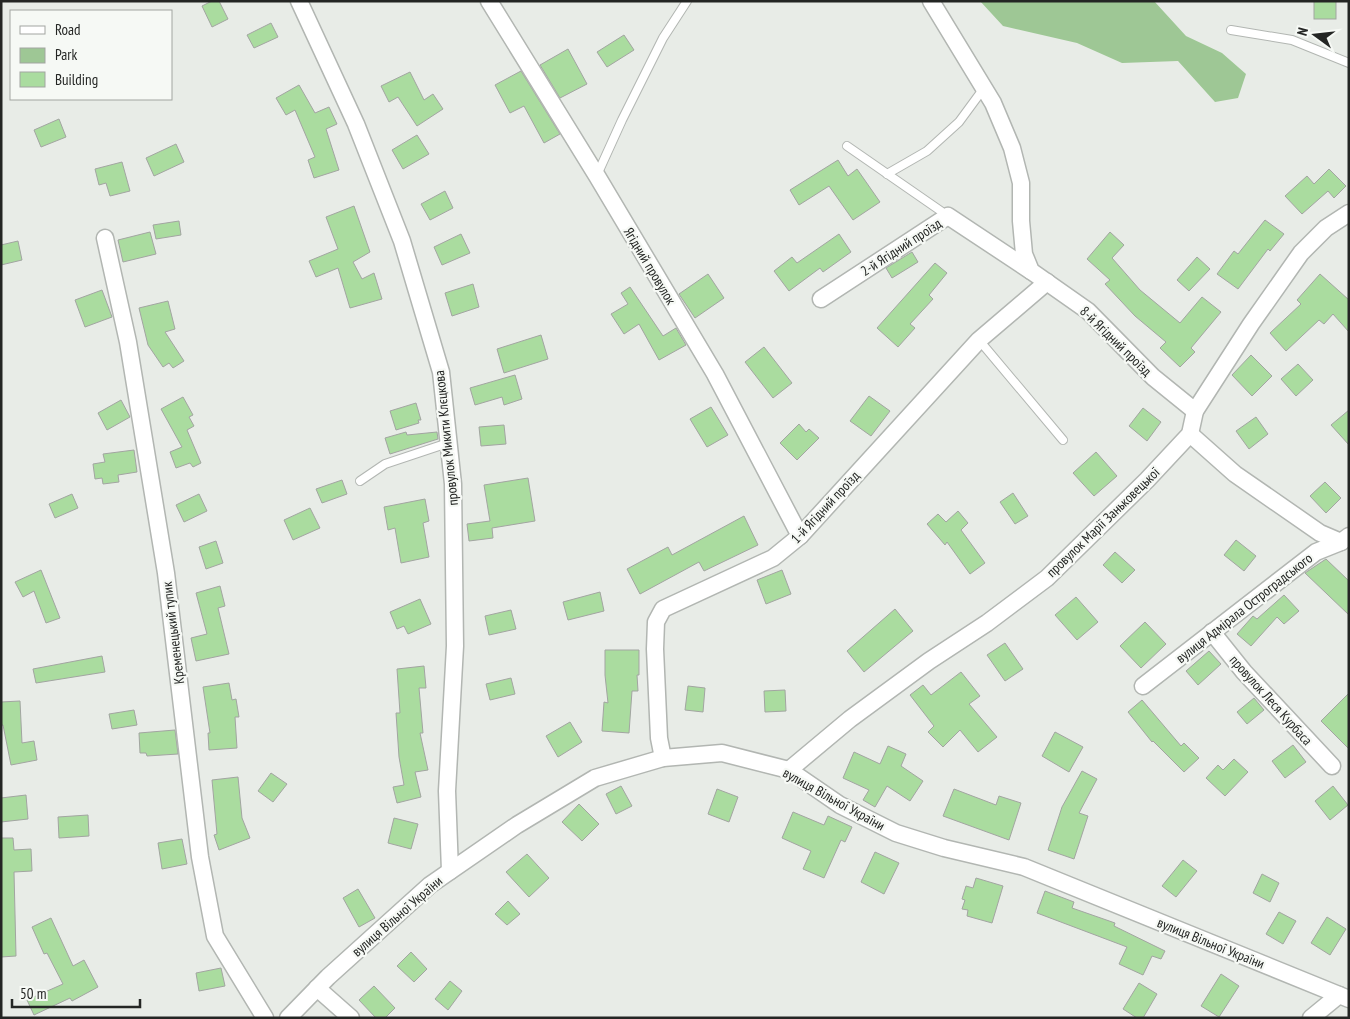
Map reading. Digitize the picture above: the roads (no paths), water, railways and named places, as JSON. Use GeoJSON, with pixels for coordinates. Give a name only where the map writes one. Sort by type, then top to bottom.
{"type":"FeatureCollection","features":[{"type":"Feature","properties":{"kind":"street","name":"провулок Микити Клєцкова"},"geometry":{"type":"LineString","coordinates":[[299,1],[356,124],[402,241],[441,372],[453,484],[455,646],[447,791],[450,871]]}},
{"type":"Feature","properties":{"kind":"street","name":"Ягідний провулок"},"geometry":{"type":"LineString","coordinates":[[489,1],[597,176],[715,374],[800,536]]}},
{"type":"Feature","properties":{"kind":"street"},"geometry":{"type":"LineString","coordinates":[[931,1],[993,103],[1012,148],[1021,183],[1021,222],[1024,254],[1031,271]]}},
{"type":"Feature","properties":{"kind":"street"},"geometry":{"type":"LineString","coordinates":[[1345,539],[1320,533],[1235,474],[1190,434],[1195,411],[1251,324],[1301,254],[1326,228],[1349,213]]}},
{"type":"Feature","properties":{"kind":"street","name":"2-й Ягідний проїзд"},"geometry":{"type":"LineString","coordinates":[[821,299],[948,216],[1031,271]]}},
{"type":"Feature","properties":{"kind":"street","name":"Кременецький тупик"},"geometry":{"type":"LineString","coordinates":[[105,238],[128,342],[166,574],[200,857],[215,936],[265,1018]]}},
{"type":"Feature","properties":{"kind":"street","name":"8-й Ягідний проїзд"},"geometry":{"type":"LineString","coordinates":[[1031,271],[1088,311],[1153,377],[1195,411]]}},
{"type":"Feature","properties":{"kind":"street","name":"1-й Ягідний проїзд"},"geometry":{"type":"LineString","coordinates":[[663,758],[659,738],[655,649],[656,622],[663,609],[773,558],[800,536],[979,340],[1047,282]]}},
{"type":"Feature","properties":{"kind":"street","name":"провулок Марії Заньковецької"},"geometry":{"type":"LineString","coordinates":[[789,770],[850,719],[929,661],[987,623],[1047,578],[1147,480],[1190,434]]}},
{"type":"Feature","properties":{"kind":"street","name":"вулиця Адмірала Остроградського"},"geometry":{"type":"LineString","coordinates":[[1143,686],[1316,552],[1345,539]]}},
{"type":"Feature","properties":{"kind":"street","name":"провулок Леся Курбаса"},"geometry":{"type":"LineString","coordinates":[[1212,632],[1244,672],[1332,766]]}},
{"type":"Feature","properties":{"kind":"street","name":"вулиця Вільної України"},"geometry":{"type":"LineString","coordinates":[[288,1018],[317,988],[430,885],[517,826],[595,778],[663,758],[722,753],[789,770],[840,805],[896,833],[944,848],[1024,867],[1344,997]]}},
{"type":"Feature","properties":{"kind":"street"},"geometry":{"type":"LineString","coordinates":[[317,988],[351,1018]]}},
{"type":"Feature","properties":{"kind":"street"},"geometry":{"type":"LineString","coordinates":[[1311,1018],[1344,997]]}},
{"type":"Feature","properties":{"kind":"lane"},"geometry":{"type":"LineString","coordinates":[[597,176],[622,120],[663,38],[687,1]]}},
{"type":"Feature","properties":{"kind":"lane"},"geometry":{"type":"LineString","coordinates":[[1231,30],[1292,40],[1349,63]]}},
{"type":"Feature","properties":{"kind":"lane"},"geometry":{"type":"LineString","coordinates":[[887,174],[927,151],[959,122],[984,88]]}},
{"type":"Feature","properties":{"kind":"lane"},"geometry":{"type":"LineString","coordinates":[[847,146],[948,216]]}},
{"type":"Feature","properties":{"kind":"lane"},"geometry":{"type":"LineString","coordinates":[[979,340],[1063,440]]}},
{"type":"Feature","properties":{"kind":"lane"},"geometry":{"type":"LineString","coordinates":[[360,481],[385,464],[448,443]]}}]}
